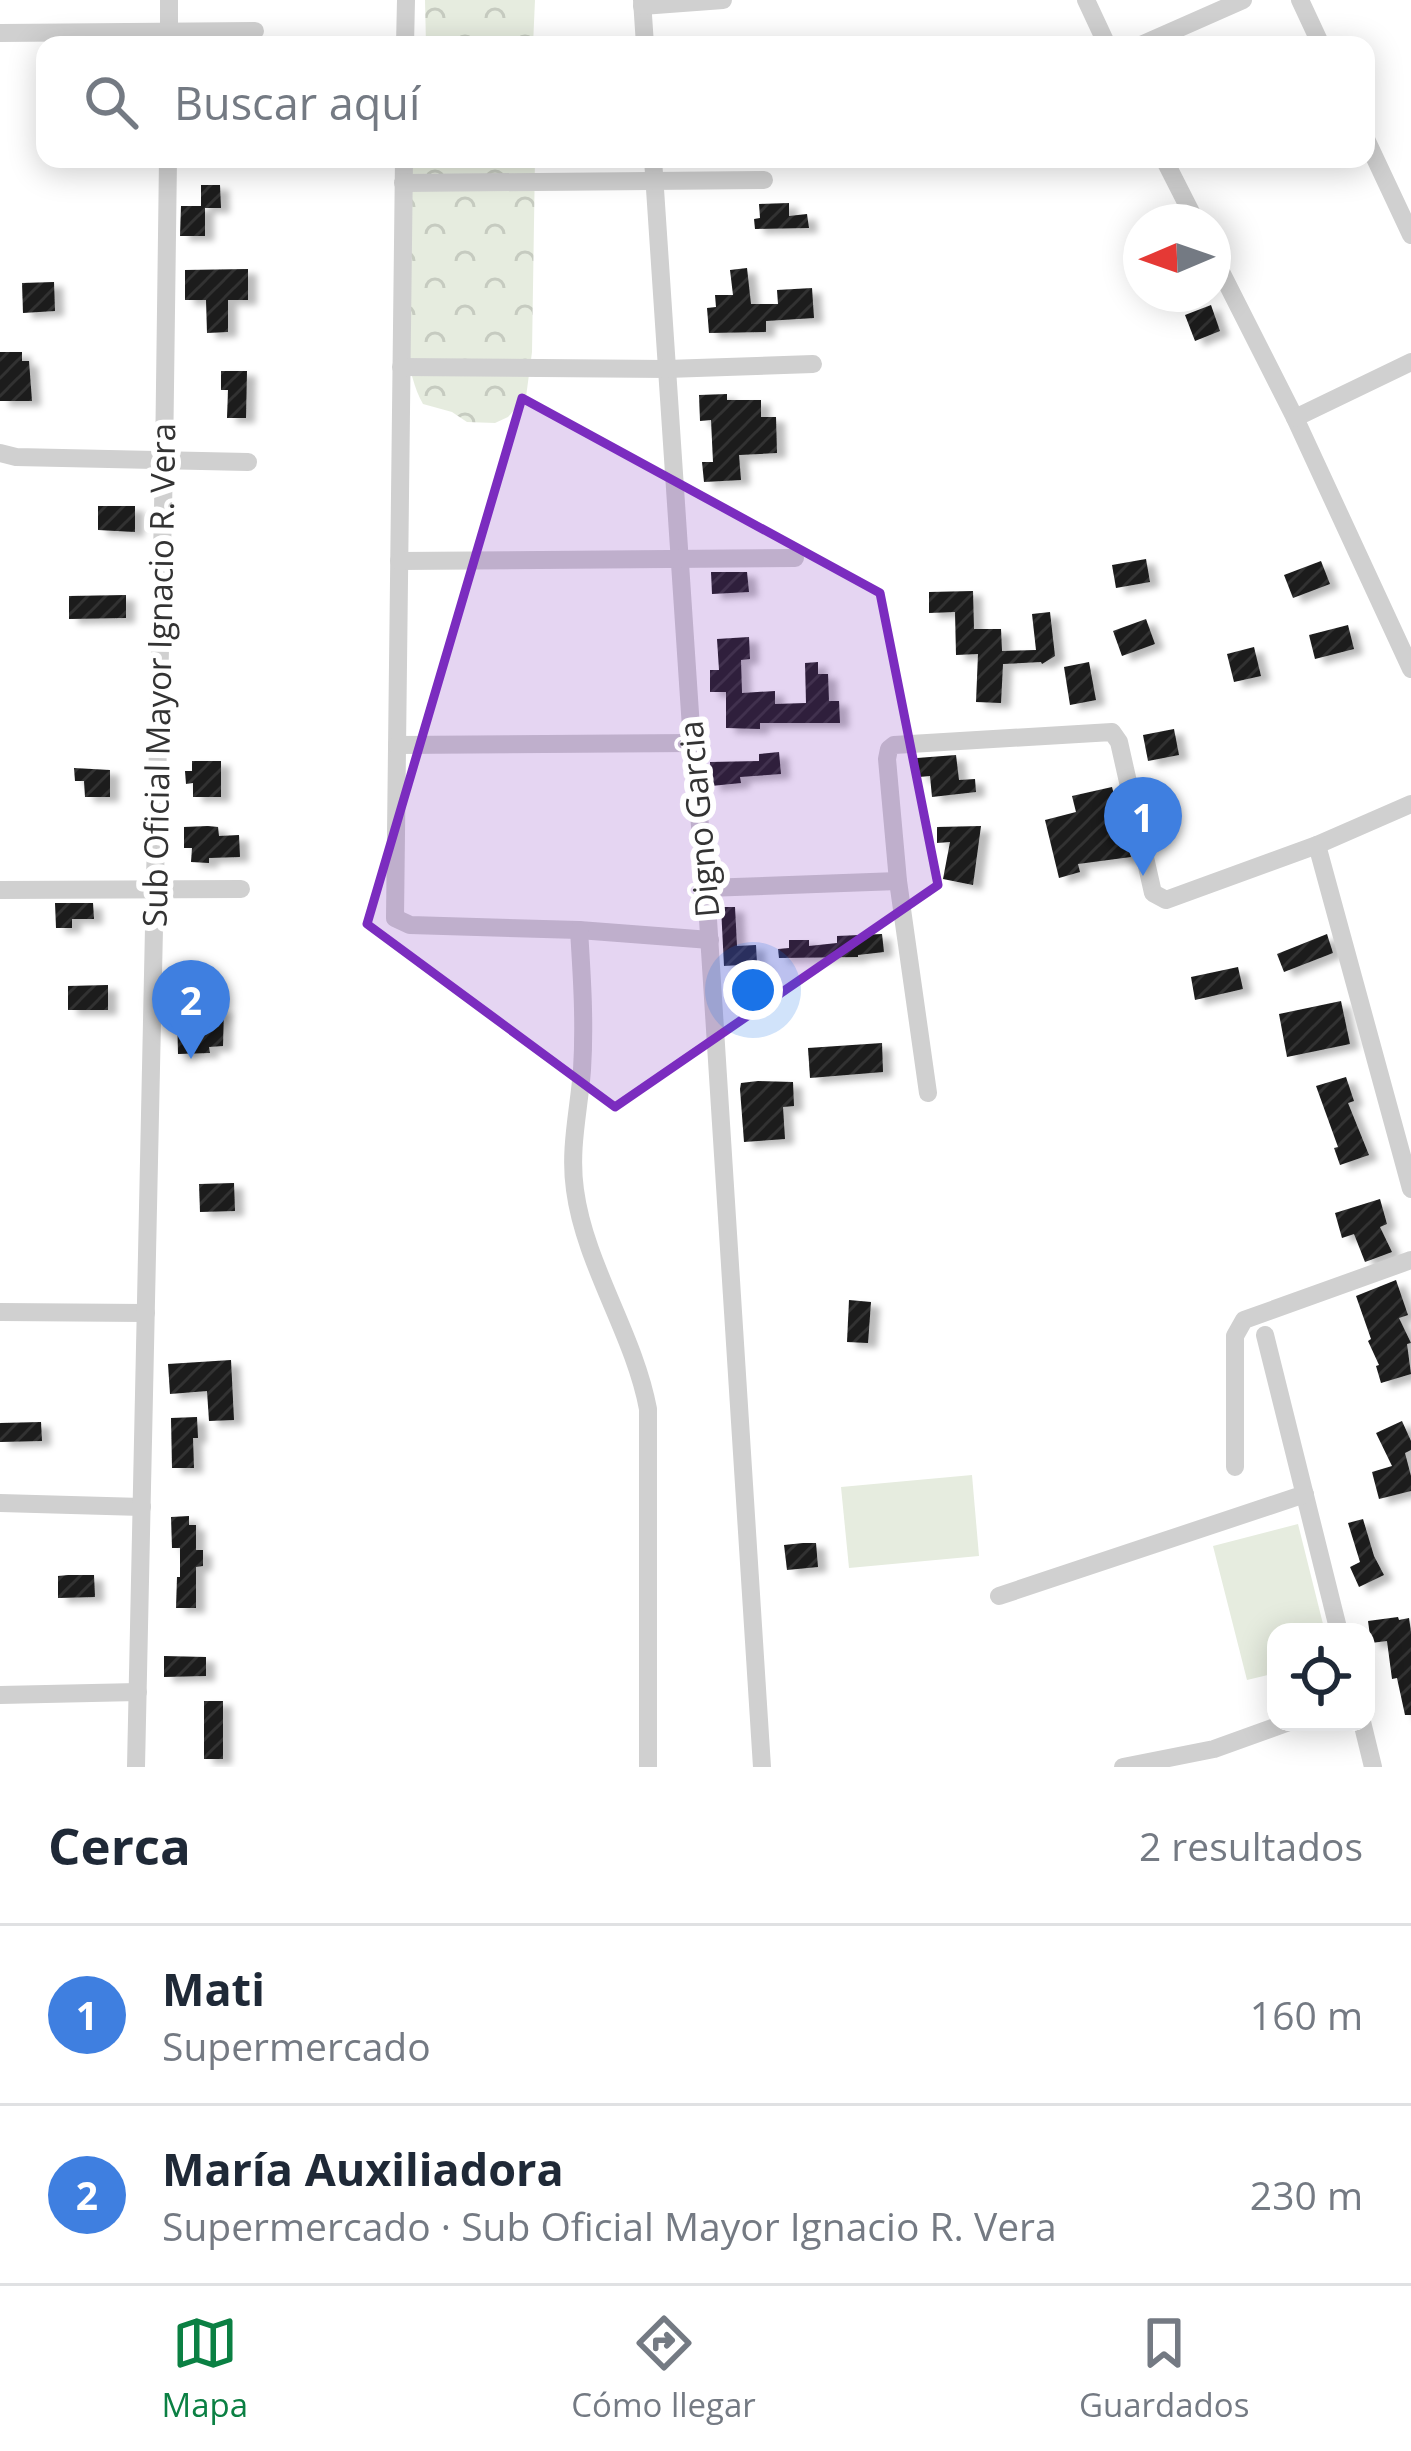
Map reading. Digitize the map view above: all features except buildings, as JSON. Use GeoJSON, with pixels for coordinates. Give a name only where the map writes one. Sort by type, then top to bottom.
{"type":"FeatureCollection","features":[{"type":"Feature","properties":{"kind":"street"},"geometry":{"type":"LineString","coordinates":[[169,0],[169,36]]}},
{"type":"Feature","properties":{"kind":"street"},"geometry":{"type":"LineString","coordinates":[[405,36],[406,0]]}},
{"type":"Feature","properties":{"kind":"street"},"geometry":{"type":"LineString","coordinates":[[644,36],[642,3],[723,0]]}},
{"type":"Feature","properties":{"kind":"street"},"geometry":{"type":"LineString","coordinates":[[1086,0],[1103,36]]}},
{"type":"Feature","properties":{"kind":"street"},"geometry":{"type":"LineString","coordinates":[[1162,36],[1243,0]]}},
{"type":"Feature","properties":{"kind":"street"},"geometry":{"type":"LineString","coordinates":[[1300,0],[1317,36]]}},
{"type":"Feature","properties":{"kind":"street"},"geometry":{"type":"LineString","coordinates":[[194,36],[255,31]]}},
{"type":"Feature","properties":{"kind":"street"},"geometry":{"type":"LineString","coordinates":[[0,33],[101,36]]}},
{"type":"Feature","properties":{"kind":"street"},"geometry":{"type":"LineString","coordinates":[[1375,159],[1411,235]]}},
{"type":"Feature","properties":{"kind":"street","name":"Sub Oficial Mayor Ignacio R. Vera"},"geometry":{"type":"LineString","coordinates":[[136,1767],[167,168]]}},
{"type":"Feature","properties":{"kind":"street"},"geometry":{"type":"LineString","coordinates":[[404,168],[395,918],[410,926],[579,930],[710,940]]}},
{"type":"Feature","properties":{"kind":"street","name":"Digno Garcia"},"geometry":{"type":"LineString","coordinates":[[653,168],[710,940],[762,1767]]}},
{"type":"Feature","properties":{"kind":"street"},"geometry":{"type":"LineString","coordinates":[[1169,168],[1187,204]]}},
{"type":"Feature","properties":{"kind":"street"},"geometry":{"type":"LineString","coordinates":[[403,183],[764,180]]}},
{"type":"Feature","properties":{"kind":"street"},"geometry":{"type":"LineString","coordinates":[[1231,292],[1411,669]]}},
{"type":"Feature","properties":{"kind":"street"},"geometry":{"type":"LineString","coordinates":[[1295,418],[1411,362]]}},
{"type":"Feature","properties":{"kind":"street"},"geometry":{"type":"LineString","coordinates":[[401,368],[813,364]]}},
{"type":"Feature","properties":{"kind":"street"},"geometry":{"type":"LineString","coordinates":[[0,453],[248,462]]}},
{"type":"Feature","properties":{"kind":"street"},"geometry":{"type":"LineString","coordinates":[[399,562],[795,558]]}},
{"type":"Feature","properties":{"kind":"street"},"geometry":{"type":"LineString","coordinates":[[928,1093],[898,880],[889,748],[1112,732],[1119,742],[1153,893],[1166,900],[1317,845],[1411,804]]}},
{"type":"Feature","properties":{"kind":"street"},"geometry":{"type":"LineString","coordinates":[[397,745],[692,743]]}},
{"type":"Feature","properties":{"kind":"street"},"geometry":{"type":"LineString","coordinates":[[1317,845],[1411,1189]]}},
{"type":"Feature","properties":{"kind":"street"},"geometry":{"type":"LineString","coordinates":[[706,888],[898,880]]}},
{"type":"Feature","properties":{"kind":"street"},"geometry":{"type":"LineString","coordinates":[[0,890],[241,889]]}},
{"type":"Feature","properties":{"kind":"street"},"geometry":{"type":"LineString","coordinates":[[579,930],[584,1033],[573,1148],[574,1189],[584,1228],[642,1376],[648,1409],[649,1767]]}},
{"type":"Feature","properties":{"kind":"street"},"geometry":{"type":"LineString","coordinates":[[1235,1467],[1235,1336],[1239,1325],[1411,1260]]}},
{"type":"Feature","properties":{"kind":"street"},"geometry":{"type":"LineString","coordinates":[[0,1312],[146,1313]]}},
{"type":"Feature","properties":{"kind":"street"},"geometry":{"type":"LineString","coordinates":[[1265,1335],[1337,1623]]}},
{"type":"Feature","properties":{"kind":"street"},"geometry":{"type":"LineString","coordinates":[[999,1595],[1305,1494]]}},
{"type":"Feature","properties":{"kind":"street"},"geometry":{"type":"LineString","coordinates":[[0,1503],[142,1507]]}},
{"type":"Feature","properties":{"kind":"street"},"geometry":{"type":"LineString","coordinates":[[0,1695],[138,1692]]}},
{"type":"Feature","properties":{"kind":"street"},"geometry":{"type":"LineString","coordinates":[[1124,1767],[1214,1749],[1267,1730]]}},
{"type":"Feature","properties":{"kind":"street"},"geometry":{"type":"LineString","coordinates":[[1364,1731],[1373,1767]]}},
{"type":"Feature","properties":{"kind":"highlighted area"},"geometry":{"type":"Polygon","coordinates":[[[522,398],[880,593],[938,885],[615,1107],[367,924],[522,398]]]}},
{"type":"Feature","properties":{"kind":"green space"},"geometry":{"type":"Polygon","coordinates":[[[425,0],[535,0],[533,36],[426,36],[425,0]]]}},
{"type":"Feature","properties":{"kind":"green space"},"geometry":{"type":"Polygon","coordinates":[[[405,168],[535,168],[532,352],[526,397],[508,417],[495,423],[467,422],[423,404],[407,352],[402,285],[405,168]]]}},
{"type":"Feature","properties":{"kind":"green space"},"geometry":{"type":"Polygon","coordinates":[[[972,1475],[979,1556],[849,1568],[841,1487],[972,1475]]]}},
{"type":"Feature","properties":{"kind":"green space"},"geometry":{"type":"Polygon","coordinates":[[[1298,1524],[1323,1623],[1267,1623],[1267,1675],[1247,1680],[1213,1546],[1298,1524]]]}},
{"type":"Feature","properties":{"kind":"place","name":"Mati"},"geometry":{"type":"Point","coordinates":[1143,876]}},
{"type":"Feature","properties":{"kind":"place","name":"María Auxiliadora"},"geometry":{"type":"Point","coordinates":[191,1059]}}]}
